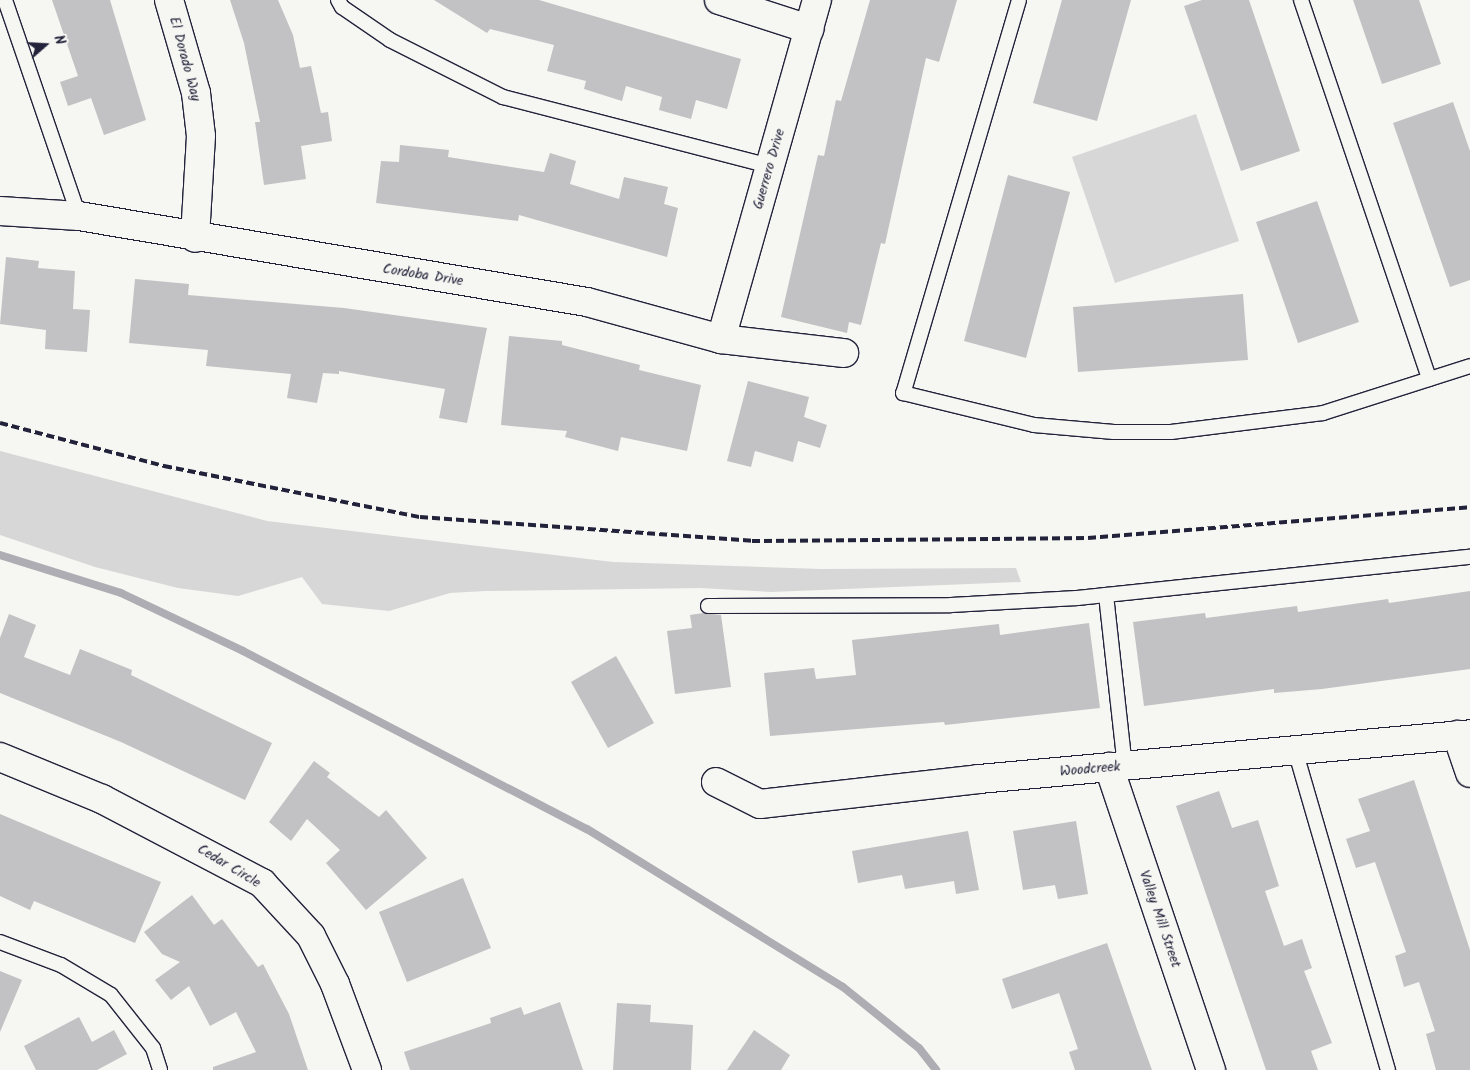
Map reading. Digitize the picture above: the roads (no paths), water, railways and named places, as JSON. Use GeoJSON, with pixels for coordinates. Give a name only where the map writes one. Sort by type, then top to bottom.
{"type":"FeatureCollection","features":[{"type":"Feature","properties":{"kind":"street","name":"El Dorado Way"},"geometry":{"type":"LineString","coordinates":[[169,0],[196,93],[201,136],[195,238]]}},
{"type":"Feature","properties":{"kind":"street"},"geometry":{"type":"LineString","coordinates":[[718,0],[809,29]]}},
{"type":"Feature","properties":{"kind":"street","name":"Guerrero Drive"},"geometry":{"type":"LineString","coordinates":[[721,339],[817,0]]}},
{"type":"Feature","properties":{"kind":"street","name":"Cordoba Drive"},"geometry":{"type":"LineString","coordinates":[[0,211],[79,216],[195,238],[587,302],[721,339],[844,353]]}},
{"type":"Feature","properties":{"kind":"street"},"geometry":{"type":"LineString","coordinates":[[1464,734],[1470,773]]}},
{"type":"Feature","properties":{"kind":"street","name":"Woodcreek"},"geometry":{"type":"LineString","coordinates":[[716,782],[760,804],[1117,766],[1464,734]]}},
{"type":"Feature","properties":{"kind":"street","name":"Cedar Circle"},"geometry":{"type":"LineString","coordinates":[[0,757],[102,799],[262,883],[311,936],[335,984],[367,1070]]}},
{"type":"Feature","properties":{"kind":"street","name":"Valley Mill Street"},"geometry":{"type":"LineString","coordinates":[[1117,766],[1212,1070]]}},
{"type":"Feature","properties":{"kind":"lane"},"geometry":{"type":"LineString","coordinates":[[5,0],[79,216]]}},
{"type":"Feature","properties":{"kind":"lane"},"geometry":{"type":"LineString","coordinates":[[338,0],[342,7],[390,40],[503,97],[770,166]]}},
{"type":"Feature","properties":{"kind":"lane"},"geometry":{"type":"LineString","coordinates":[[1019,0],[903,393],[1034,425],[1114,432],[1171,432],[1323,413],[1470,366]]}},
{"type":"Feature","properties":{"kind":"lane"},"geometry":{"type":"LineString","coordinates":[[1301,0],[1429,379]]}},
{"type":"Feature","properties":{"kind":"lane"},"geometry":{"type":"LineString","coordinates":[[708,606],[951,605],[1106,595],[1470,557]]}},
{"type":"Feature","properties":{"kind":"lane"},"geometry":{"type":"LineString","coordinates":[[1106,595],[1117,766]]}},
{"type":"Feature","properties":{"kind":"lane"},"geometry":{"type":"LineString","coordinates":[[1295,750],[1388,1070]]}},
{"type":"Feature","properties":{"kind":"lane"},"geometry":{"type":"LineString","coordinates":[[0,942],[61,964],[112,995],[153,1048],[160,1070]]}},
{"type":"Feature","properties":{"kind":"waterway"},"geometry":{"type":"LineString","coordinates":[[0,555],[121,593],[243,651],[587,829],[843,987],[919,1048],[936,1070]]}},
{"type":"Feature","properties":{"kind":"railway"},"geometry":{"type":"LineString","coordinates":[[0,423],[164,466],[420,517],[752,541],[1088,538],[1470,507]]}}]}
